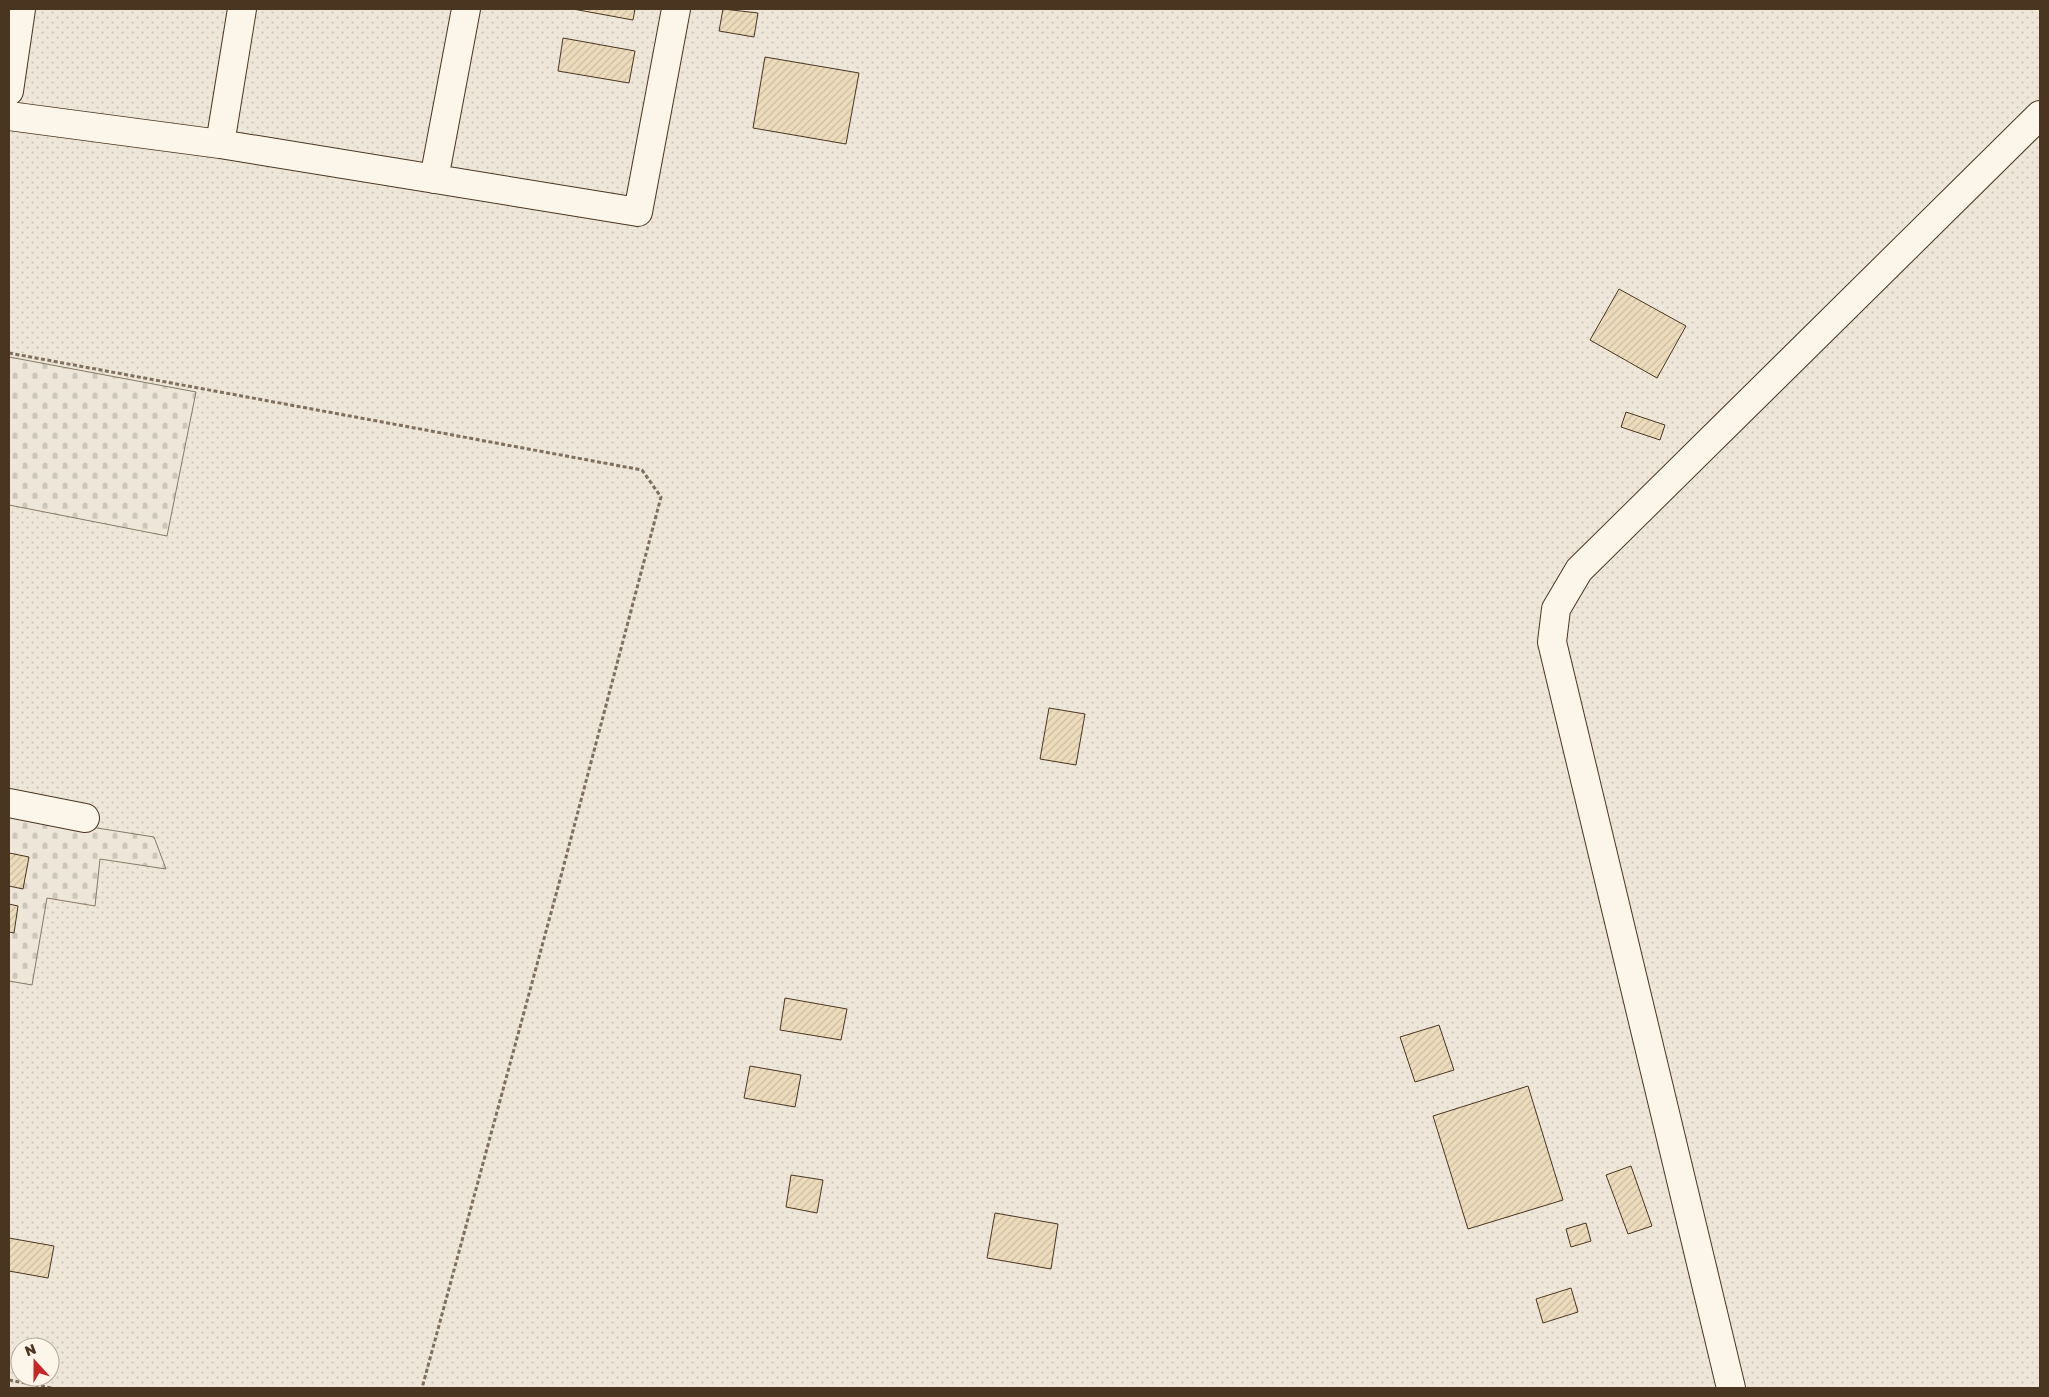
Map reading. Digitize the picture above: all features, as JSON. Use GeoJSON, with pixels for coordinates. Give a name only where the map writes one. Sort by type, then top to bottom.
{"type":"FeatureCollection","features":[{"type":"Feature","properties":{"kind":"street"},"geometry":{"type":"LineString","coordinates":[[9,91],[21,9]]}},
{"type":"Feature","properties":{"kind":"street"},"geometry":{"type":"LineString","coordinates":[[220,144],[242,9]]}},
{"type":"Feature","properties":{"kind":"street"},"geometry":{"type":"LineString","coordinates":[[434,179],[466,9]]}},
{"type":"Feature","properties":{"kind":"street"},"geometry":{"type":"LineString","coordinates":[[9,116],[220,144],[638,212],[676,9]]}},
{"type":"Feature","properties":{"kind":"street"},"geometry":{"type":"LineString","coordinates":[[1731,1388],[1552,642],[1556,608],[1579,570],[2040,115]]}},
{"type":"Feature","properties":{"kind":"street"},"geometry":{"type":"LineString","coordinates":[[9,803],[85,818]]}},
{"type":"Feature","properties":{"kind":"path"},"geometry":{"type":"LineString","coordinates":[[9,352],[642,470],[661,497],[561,876],[422,1388]]}},
{"type":"Feature","properties":{"kind":"path"},"geometry":{"type":"LineString","coordinates":[[9,1380],[52,1388]]}},
{"type":"Feature","properties":{"kind":"green space"},"geometry":{"type":"Polygon","coordinates":[[[9,9],[2040,9],[2040,1388],[9,1388],[9,9]]]}},
{"type":"Feature","properties":{"kind":"green space"},"geometry":{"type":"Polygon","coordinates":[[[9,357],[196,392],[167,536],[9,505],[9,357]]]}},
{"type":"Feature","properties":{"kind":"green space"},"geometry":{"type":"Polygon","coordinates":[[[9,814],[154,837],[166,869],[100,859],[95,906],[47,898],[32,985],[9,981],[9,814]]]}},
{"type":"Feature","properties":{"kind":"building"},"geometry":{"type":"Polygon","coordinates":[[[573,9],[635,9],[633,20],[573,9]]]}},
{"type":"Feature","properties":{"kind":"building"},"geometry":{"type":"Polygon","coordinates":[[[723,9],[758,13],[754,37],[719,31],[723,9]]]}},
{"type":"Feature","properties":{"kind":"building"},"geometry":{"type":"Polygon","coordinates":[[[563,38],[635,51],[629,83],[558,71],[563,38]]]}},
{"type":"Feature","properties":{"kind":"building"},"geometry":{"type":"Polygon","coordinates":[[[765,57],[859,73],[846,144],[753,128],[765,57]]]}},
{"type":"Feature","properties":{"kind":"building"},"geometry":{"type":"Polygon","coordinates":[[[1619,289],[1686,326],[1657,378],[1590,340],[1619,289]]]}},
{"type":"Feature","properties":{"kind":"building"},"geometry":{"type":"Polygon","coordinates":[[[1626,412],[1665,425],[1660,440],[1621,427],[1626,412]]]}},
{"type":"Feature","properties":{"kind":"building"},"geometry":{"type":"Polygon","coordinates":[[[1049,708],[1085,714],[1076,765],[1040,759],[1049,708]]]}},
{"type":"Feature","properties":{"kind":"building"},"geometry":{"type":"Polygon","coordinates":[[[9,853],[29,857],[23,889],[9,886],[9,853]]]}},
{"type":"Feature","properties":{"kind":"building"},"geometry":{"type":"Polygon","coordinates":[[[9,904],[18,906],[14,933],[9,932],[9,904]]]}},
{"type":"Feature","properties":{"kind":"building"},"geometry":{"type":"Polygon","coordinates":[[[785,998],[847,1009],[841,1040],[780,1030],[785,998]]]}},
{"type":"Feature","properties":{"kind":"building"},"geometry":{"type":"Polygon","coordinates":[[[1439,1025],[1454,1070],[1415,1082],[1400,1037],[1439,1025]]]}},
{"type":"Feature","properties":{"kind":"building"},"geometry":{"type":"Polygon","coordinates":[[[750,1066],[801,1075],[795,1107],[744,1098],[750,1066]]]}},
{"type":"Feature","properties":{"kind":"building"},"geometry":{"type":"Polygon","coordinates":[[[1528,1086],[1563,1200],[1468,1229],[1433,1116],[1528,1086]]]}},
{"type":"Feature","properties":{"kind":"building"},"geometry":{"type":"Polygon","coordinates":[[[1631,1166],[1652,1226],[1628,1234],[1606,1175],[1631,1166]]]}},
{"type":"Feature","properties":{"kind":"building"},"geometry":{"type":"Polygon","coordinates":[[[791,1175],[823,1180],[817,1213],[786,1207],[791,1175]]]}},
{"type":"Feature","properties":{"kind":"building"},"geometry":{"type":"Polygon","coordinates":[[[995,1213],[1058,1224],[1051,1269],[987,1258],[995,1213]]]}},
{"type":"Feature","properties":{"kind":"building"},"geometry":{"type":"Polygon","coordinates":[[[1586,1223],[1591,1241],[1571,1247],[1566,1229],[1586,1223]]]}},
{"type":"Feature","properties":{"kind":"building"},"geometry":{"type":"Polygon","coordinates":[[[9,1238],[54,1246],[48,1278],[9,1271],[9,1238]]]}},
{"type":"Feature","properties":{"kind":"building"},"geometry":{"type":"Polygon","coordinates":[[[1571,1288],[1578,1312],[1543,1323],[1536,1299],[1571,1288]]]}}]}
